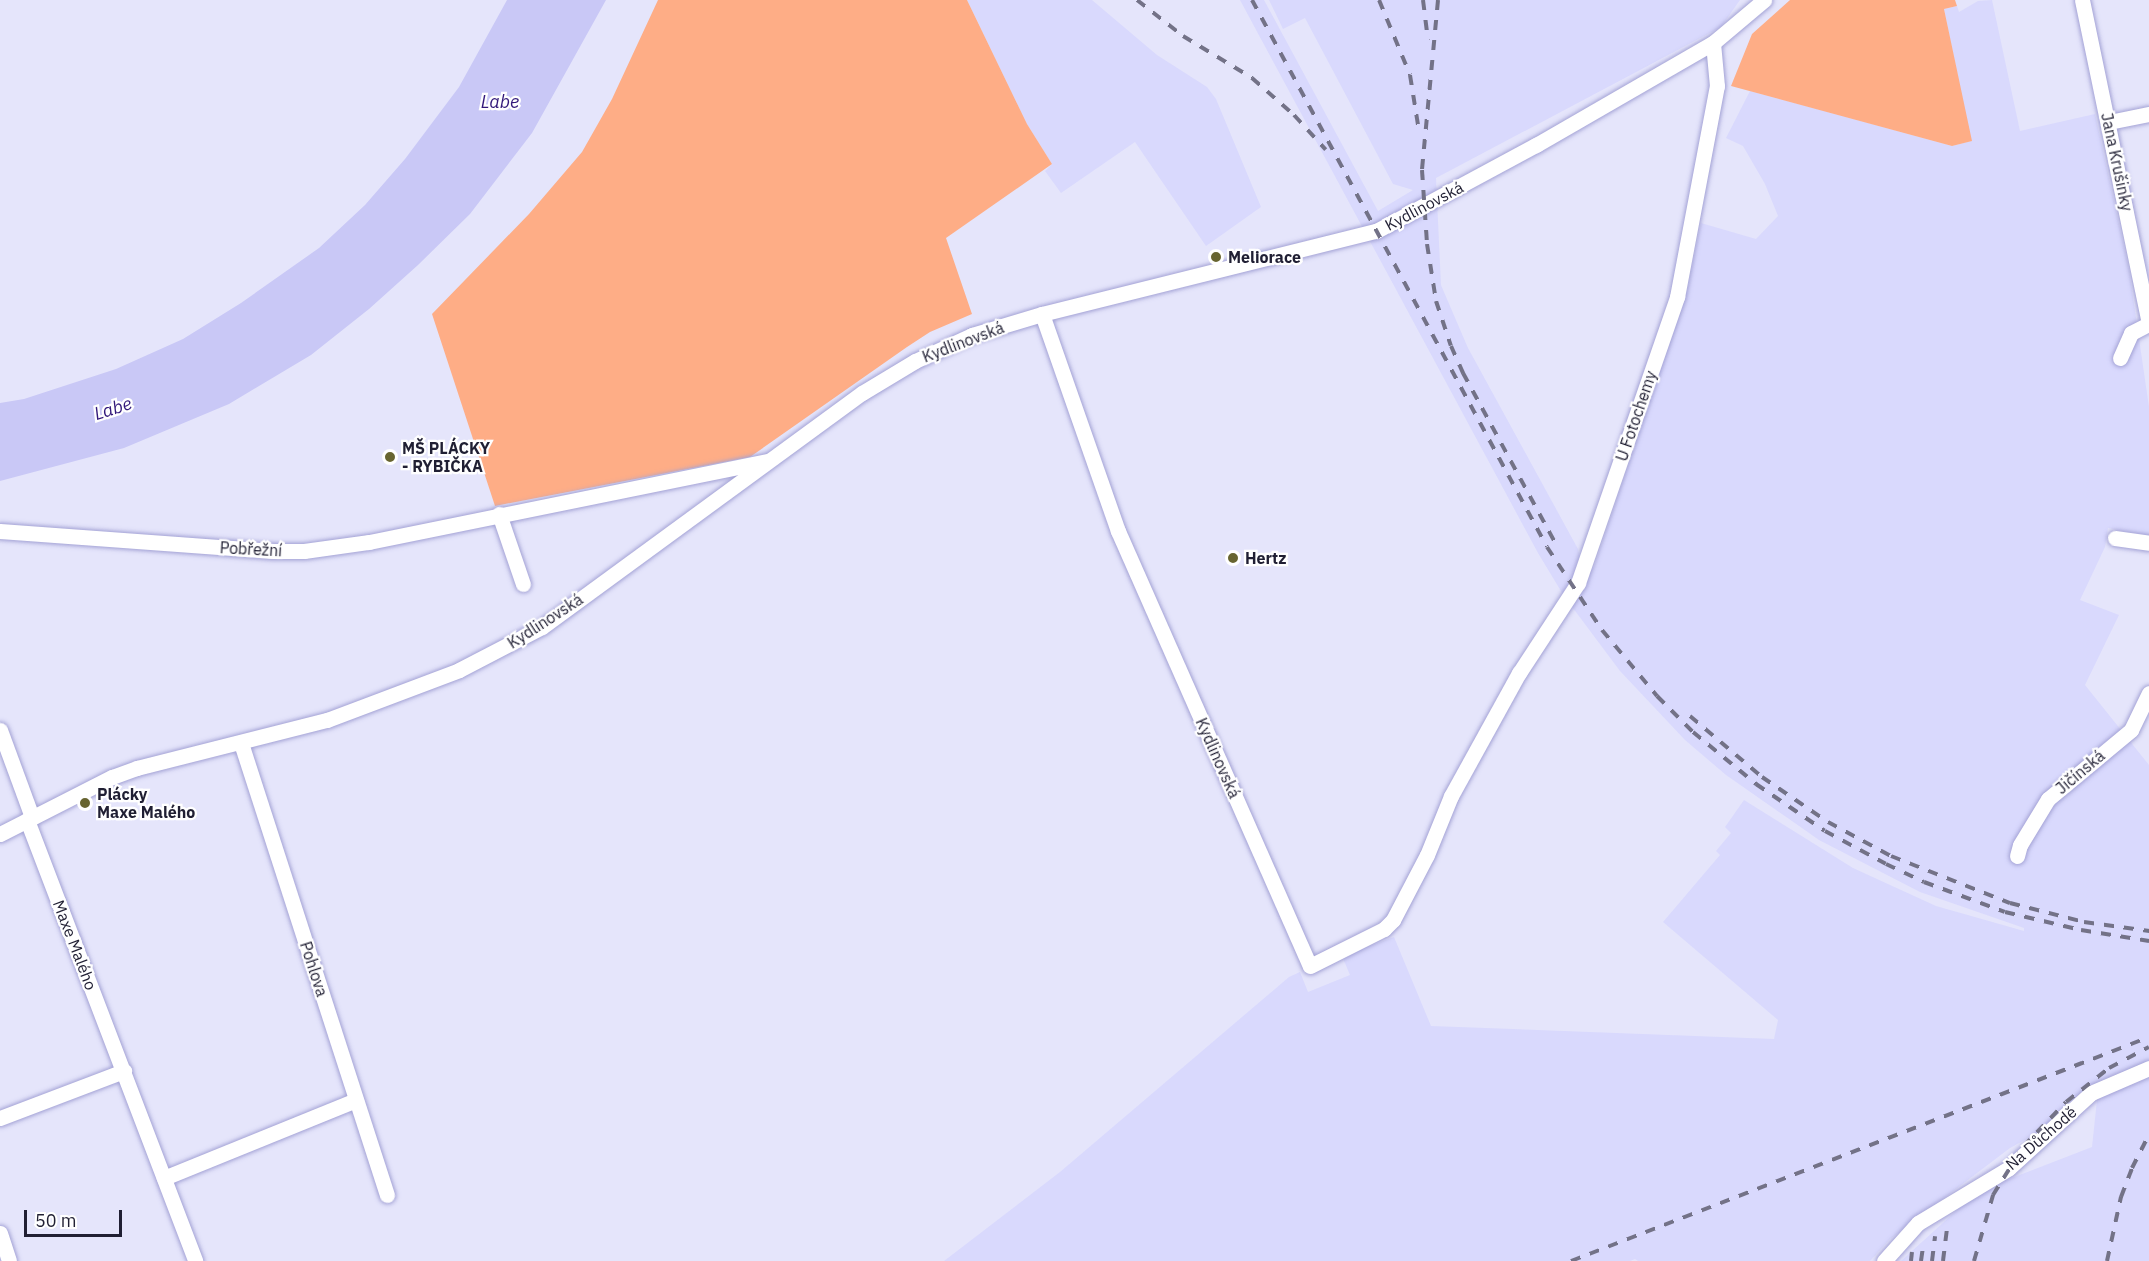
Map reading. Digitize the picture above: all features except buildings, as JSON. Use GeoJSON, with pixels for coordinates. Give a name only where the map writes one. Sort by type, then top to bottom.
{"type":"FeatureCollection","features":[{"type":"Feature","properties":{"kind":"street","name":"Kydlinovská"},"geometry":{"type":"LineString","coordinates":[[0,834],[112,777],[137,768],[327,720],[459,670],[542,627],[862,393],[915,361],[972,336],[1042,314],[1376,231],[1517,156],[1713,43],[1764,0]]}},
{"type":"Feature","properties":{"kind":"street","name":"Jana Krušinky"},"geometry":{"type":"LineString","coordinates":[[2082,0],[2147,290],[2149,324],[2131,333],[2120,358]]}},
{"type":"Feature","properties":{"kind":"street","name":"U Fotochemy"},"geometry":{"type":"LineString","coordinates":[[1310,966],[1384,929],[1393,920],[1427,855],[1451,796],[1470,760],[1522,668],[1578,583],[1677,297],[1717,86],[1713,43]]}},
{"type":"Feature","properties":{"kind":"street"},"geometry":{"type":"LineString","coordinates":[[2109,122],[2149,114]]}},
{"type":"Feature","properties":{"kind":"street","name":"Kydlinovská"},"geometry":{"type":"LineString","coordinates":[[1042,314],[1118,531],[1310,966]]}},
{"type":"Feature","properties":{"kind":"street","name":"Pobřežní"},"geometry":{"type":"LineString","coordinates":[[0,531],[273,551],[304,551],[369,542],[771,460]]}},
{"type":"Feature","properties":{"kind":"street"},"geometry":{"type":"LineString","coordinates":[[499,514],[523,584]]}},
{"type":"Feature","properties":{"kind":"street"},"geometry":{"type":"LineString","coordinates":[[2115,538],[2149,543]]}},
{"type":"Feature","properties":{"kind":"street","name":"Jičínská"},"geometry":{"type":"LineString","coordinates":[[2017,856],[2020,845],[2048,799],[2131,730],[2149,693]]}},
{"type":"Feature","properties":{"kind":"street"},"geometry":{"type":"LineString","coordinates":[[0,730],[30,818]]}},
{"type":"Feature","properties":{"kind":"street","name":"Pohlova"},"geometry":{"type":"LineString","coordinates":[[241,743],[387,1195]]}},
{"type":"Feature","properties":{"kind":"street","name":"Maxe Malého"},"geometry":{"type":"LineString","coordinates":[[30,818],[195,1261]]}},
{"type":"Feature","properties":{"kind":"street","name":"Na Důchodě"},"geometry":{"type":"LineString","coordinates":[[1884,1261],[1918,1223],[2009,1168],[2091,1093],[2149,1068]]}},
{"type":"Feature","properties":{"kind":"street"},"geometry":{"type":"LineString","coordinates":[[0,1118],[124,1071]]}},
{"type":"Feature","properties":{"kind":"street"},"geometry":{"type":"LineString","coordinates":[[164,1178],[356,1100]]}},
{"type":"Feature","properties":{"kind":"street"},"geometry":{"type":"LineString","coordinates":[[0,1233],[9,1261]]}},
{"type":"Feature","properties":{"kind":"shaded area"},"geometry":{"type":"Polygon","coordinates":[[[658,0],[967,0],[1027,124],[1052,164],[946,238],[972,314],[930,332],[750,457],[495,506],[432,314],[529,214],[582,152],[612,99],[658,0]]]}},
{"type":"Feature","properties":{"kind":"shaded area"},"geometry":{"type":"Polygon","coordinates":[[[967,0],[1092,0],[1157,55],[1207,87],[1216,99],[1261,207],[1206,246],[1135,142],[1061,193],[1045,171],[1052,164],[1027,124],[967,0]]]}},
{"type":"Feature","properties":{"kind":"shaded area"},"geometry":{"type":"Polygon","coordinates":[[[1240,0],[1264,0],[1378,211],[1413,190],[1393,184],[1305,18],[1283,29],[1269,0],[1740,0],[1721,27],[1436,178],[1441,285],[1468,348],[1578,549],[1584,575],[1594,567],[1687,291],[1701,223],[1756,239],[1778,216],[1765,184],[1743,146],[1726,138],[1750,91],[1952,146],[1971,141],[1944,9],[1957,6],[1959,12],[1978,1],[1992,0],[2020,131],[2095,114],[2129,270],[2149,407],[2149,536],[2108,528],[2105,547],[2080,600],[2119,615],[2085,685],[2149,765],[2149,1261],[1901,1261],[1978,1191],[2092,1147],[2097,1100],[2010,1148],[1890,1239],[1870,1261],[1638,1261],[1635,1259],[1630,1261],[944,1261],[1060,1172],[1289,977],[1300,972],[1308,992],[1350,975],[1342,956],[1394,937],[1431,1026],[1774,1039],[1778,1020],[1663,922],[1720,855],[1716,851],[1731,833],[1725,827],[1744,800],[1853,868],[1936,906],[2024,931],[2024,928],[1920,892],[1819,840],[1726,775],[1685,740],[1620,671],[1564,596],[1538,553],[1240,0]]]}},
{"type":"Feature","properties":{"kind":"shaded area"},"geometry":{"type":"Polygon","coordinates":[[[1790,0],[1955,0],[1957,6],[1944,9],[1972,141],[1952,146],[1731,86],[1752,34],[1790,0]]]}},
{"type":"Feature","properties":{"kind":"water","name":"Labe"},"geometry":{"type":"Polygon","coordinates":[[[507,0],[606,0],[532,133],[470,214],[418,265],[369,309],[311,355],[229,404],[124,448],[0,481],[0,403],[24,399],[116,369],[183,339],[241,303],[319,248],[365,205],[405,159],[459,87],[507,0]]]}},
{"type":"Feature","properties":{"kind":"railway"},"geometry":{"type":"LineString","coordinates":[[1137,0],[1183,36],[1252,78],[1294,115],[1326,150]]}},
{"type":"Feature","properties":{"kind":"railway"},"geometry":{"type":"LineString","coordinates":[[1252,0],[1547,547],[1602,630],[1657,696],[1693,732],[1756,784],[1825,831],[1886,864],[1924,882],[2005,912],[2081,930],[2149,941]]}},
{"type":"Feature","properties":{"kind":"railway"},"geometry":{"type":"LineString","coordinates":[[1379,0],[1410,75],[1419,131]]}},
{"type":"Feature","properties":{"kind":"railway"},"geometry":{"type":"LineString","coordinates":[[1423,0],[1428,40]]}},
{"type":"Feature","properties":{"kind":"railway"},"geometry":{"type":"LineString","coordinates":[[1438,0],[1422,170],[1427,244],[1436,301],[1463,373],[1556,544]]}},
{"type":"Feature","properties":{"kind":"railway"},"geometry":{"type":"LineString","coordinates":[[1690,716],[1762,777],[1828,822],[1891,856],[2010,903],[2084,922],[2149,931]]}},
{"type":"Feature","properties":{"kind":"railway"},"geometry":{"type":"LineString","coordinates":[[1571,1261],[2149,1037]]}},
{"type":"Feature","properties":{"kind":"railway"},"geometry":{"type":"LineString","coordinates":[[1974,1261],[1993,1195],[2023,1147],[2066,1102],[2109,1068],[2149,1047]]}},
{"type":"Feature","properties":{"kind":"railway"},"geometry":{"type":"LineString","coordinates":[[2107,1261],[2121,1197],[2132,1168],[2149,1135]]}},
{"type":"Feature","properties":{"kind":"railway"},"geometry":{"type":"LineString","coordinates":[[1943,1261],[1947,1228]]}},
{"type":"Feature","properties":{"kind":"railway"},"geometry":{"type":"LineString","coordinates":[[1932,1261],[1935,1236]]}},
{"type":"Feature","properties":{"kind":"railway"},"geometry":{"type":"LineString","coordinates":[[1921,1261],[1923,1247]]}},
{"type":"Feature","properties":{"kind":"railway"},"geometry":{"type":"LineString","coordinates":[[1911,1261],[1912,1252]]}},
{"type":"Feature","properties":{"kind":"place","name":"Meliorace"},"geometry":{"type":"Point","coordinates":[1216,257]}},
{"type":"Feature","properties":{"kind":"place","name":"MŠ PLÁCKY - RYBIČKA"},"geometry":{"type":"Point","coordinates":[390,457]}},
{"type":"Feature","properties":{"kind":"place","name":"Hertz"},"geometry":{"type":"Point","coordinates":[1233,558]}},
{"type":"Feature","properties":{"kind":"place","name":"Plácky Maxe Malého"},"geometry":{"type":"Point","coordinates":[85,803]}}]}
